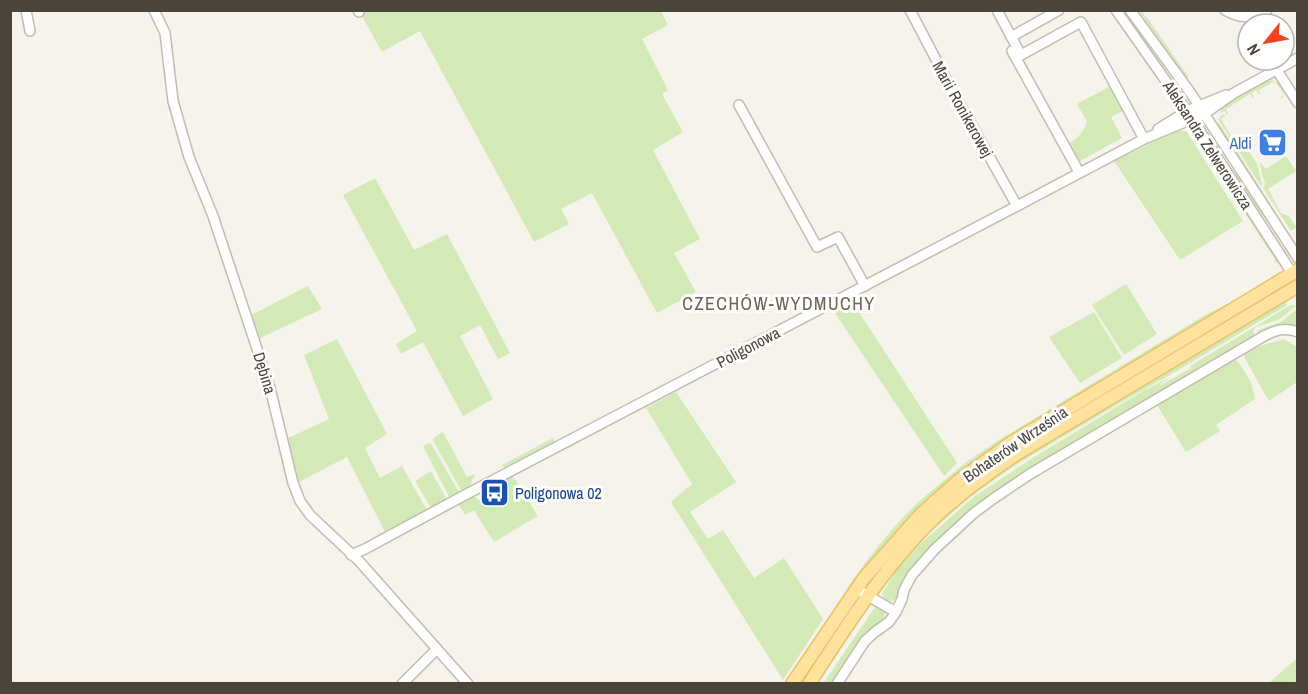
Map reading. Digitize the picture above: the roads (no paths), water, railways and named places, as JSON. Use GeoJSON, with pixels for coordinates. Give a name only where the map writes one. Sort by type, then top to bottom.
{"type":"FeatureCollection","features":[{"type":"Feature","properties":{"kind":"main road","name":"Bohaterów Września"},"geometry":{"type":"LineString","coordinates":[[792,684],[864,578],[921,514],[958,481],[1009,444],[1296,278]]}},
{"type":"Feature","properties":{"kind":"main road","name":"Bohaterów Września"},"geometry":{"type":"LineString","coordinates":[[808,684],[868,597],[904,550],[954,500],[1018,453],[1296,278]]}},
{"type":"Feature","properties":{"kind":"street"},"geometry":{"type":"LineString","coordinates":[[26,10],[30,32]]}},
{"type":"Feature","properties":{"kind":"street","name":"Dębina"},"geometry":{"type":"LineString","coordinates":[[154,10],[165,33],[173,101],[189,157],[213,216],[270,388],[296,493],[310,515],[355,558],[468,684]]}},
{"type":"Feature","properties":{"kind":"street","name":"Marii Ronikerowej"},"geometry":{"type":"LineString","coordinates":[[910,10],[1017,206]]}},
{"type":"Feature","properties":{"kind":"street"},"geometry":{"type":"LineString","coordinates":[[990,10],[1079,172]]}},
{"type":"Feature","properties":{"kind":"street"},"geometry":{"type":"LineString","coordinates":[[997,10],[1021,55],[1081,22],[1144,139]]}},
{"type":"Feature","properties":{"kind":"street"},"geometry":{"type":"LineString","coordinates":[[1011,37],[1059,10]]}},
{"type":"Feature","properties":{"kind":"street","name":"Aleksandra Zelwerowicza"},"geometry":{"type":"LineString","coordinates":[[1116,10],[1187,111],[1296,278]]}},
{"type":"Feature","properties":{"kind":"street","name":"Aleksandra Zelwerowicza"},"geometry":{"type":"LineString","coordinates":[[1130,10],[1198,105],[1298,258]]}},
{"type":"Feature","properties":{"kind":"street"},"geometry":{"type":"LineString","coordinates":[[1225,10],[1233,15],[1245,17],[1256,16],[1266,10]]}},
{"type":"Feature","properties":{"kind":"street","name":"Poligonowa"},"geometry":{"type":"LineString","coordinates":[[355,558],[362,556],[363,550],[463,496],[1079,172],[1144,139],[1193,120],[1271,72]]}},
{"type":"Feature","properties":{"kind":"street"},"geometry":{"type":"LineString","coordinates":[[1278,72],[1298,103]]}},
{"type":"Feature","properties":{"kind":"street","name":"Poligonowa"},"geometry":{"type":"LineString","coordinates":[[1144,139],[1198,105],[1234,93]]}},
{"type":"Feature","properties":{"kind":"street"},"geometry":{"type":"LineString","coordinates":[[739,105],[817,247],[838,237],[865,286]]}},
{"type":"Feature","properties":{"kind":"street"},"geometry":{"type":"LineString","coordinates":[[837,684],[865,641],[889,622],[896,612],[908,582],[916,570],[953,531],[993,499],[1030,474],[1264,336],[1282,329],[1298,332]]}},
{"type":"Feature","properties":{"kind":"street"},"geometry":{"type":"LineString","coordinates":[[856,589],[896,612]]}},
{"type":"Feature","properties":{"kind":"street"},"geometry":{"type":"LineString","coordinates":[[402,684],[437,650]]}},
{"type":"Feature","properties":{"kind":"place","name":"Aldi"},"geometry":{"type":"Point","coordinates":[1273,143]}},
{"type":"Feature","properties":{"kind":"place","name":"Poligonowa 02"},"geometry":{"type":"Point","coordinates":[494,493]}},
{"type":"Feature","properties":{"kind":"district","name":"CZECHÓW-WYDMUCHY"},"geometry":{"type":"Point","coordinates":[779,303]}}]}
